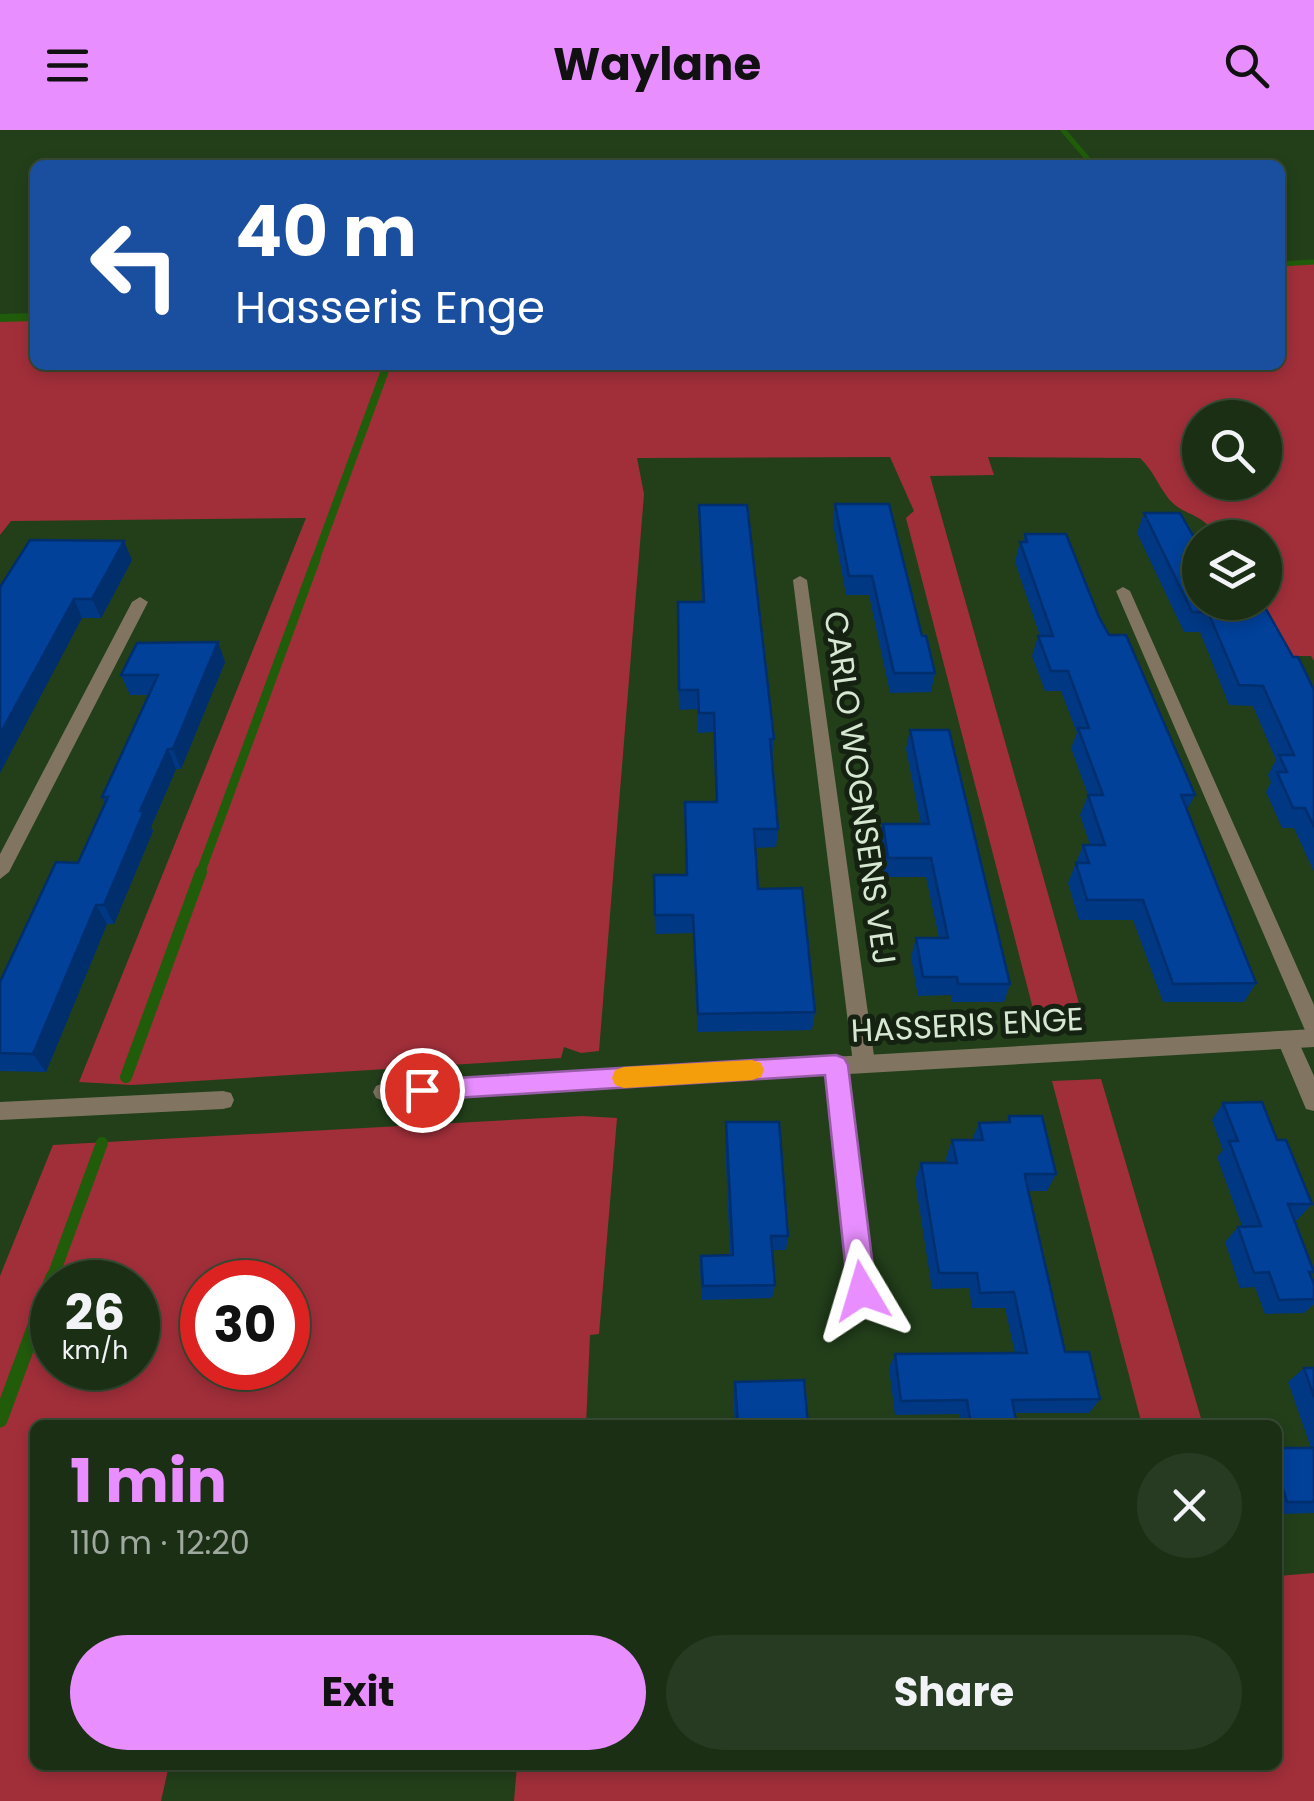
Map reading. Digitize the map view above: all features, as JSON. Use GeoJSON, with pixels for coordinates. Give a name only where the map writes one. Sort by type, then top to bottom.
{"type":"FeatureCollection","features":[{"type":"Feature","properties":{"kind":"street","name":"CARLO WOGNSENS VEJ"},"geometry":{"type":"LineString","coordinates":[[800,580],[864,1064]]}},
{"type":"Feature","properties":{"kind":"street"},"geometry":{"type":"LineString","coordinates":[[1122,591],[1314,1028]]}},
{"type":"Feature","properties":{"kind":"street"},"geometry":{"type":"LineString","coordinates":[[0,872],[140,602]]}},
{"type":"Feature","properties":{"kind":"street","name":"HASSERIS ENGE"},"geometry":{"type":"LineString","coordinates":[[384,1092],[1314,1038]]}},
{"type":"Feature","properties":{"kind":"street"},"geometry":{"type":"LineString","coordinates":[[1288,1040],[1314,1102]]}},
{"type":"Feature","properties":{"kind":"street"},"geometry":{"type":"LineString","coordinates":[[836,1065],[862,1291]]}},
{"type":"Feature","properties":{"kind":"street"},"geometry":{"type":"LineString","coordinates":[[0,1111],[223,1100]]}},
{"type":"Feature","properties":{"kind":"shaded area"},"geometry":{"type":"Polygon","coordinates":[[[1314,260],[1314,661],[1311,656],[1288,656],[1268,620],[1282,620],[1282,520],[1200,520],[1174,504],[1140,458],[988,457],[994,475],[930,476],[1085,1025],[1038,1028],[906,518],[914,511],[890,457],[637,458],[644,494],[599,1051],[581,1053],[564,1047],[561,1058],[132,1085],[79,1082],[306,518],[11,521],[0,535],[0,320],[30,319],[30,370],[1285,370],[1285,262],[1314,260]]]}},
{"type":"Feature","properties":{"kind":"shaded area"},"geometry":{"type":"Polygon","coordinates":[[[1101,1079],[1202,1420],[1141,1420],[1052,1081],[1101,1079]]]}},
{"type":"Feature","properties":{"kind":"shaded area"},"geometry":{"type":"Polygon","coordinates":[[[582,1116],[617,1118],[599,1334],[590,1335],[586,1420],[30,1420],[30,1770],[168,1770],[161,1801],[0,1801],[0,1276],[53,1145],[582,1116]]]}},
{"type":"Feature","properties":{"kind":"shaded area"},"geometry":{"type":"Polygon","coordinates":[[[1314,1573],[1314,1801],[514,1801],[517,1770],[1282,1770],[1282,1576],[1314,1573]]]}},
{"type":"Feature","properties":{"kind":"building"},"geometry":{"type":"Polygon","coordinates":[[[835,504],[889,504],[935,673],[894,673],[872,576],[849,576],[835,504]]]}},
{"type":"Feature","properties":{"kind":"building"},"geometry":{"type":"Polygon","coordinates":[[[699,505],[747,505],[774,739],[770,739],[778,829],[754,829],[758,889],[802,888],[815,1012],[698,1014],[693,915],[655,915],[654,875],[687,875],[685,802],[717,802],[714,713],[699,713],[698,690],[679,690],[678,602],[704,602],[699,505]]]}},
{"type":"Feature","properties":{"kind":"building"},"geometry":{"type":"Polygon","coordinates":[[[1144,513],[1180,513],[1184,520],[1182,591],[1144,513]]]}},
{"type":"Feature","properties":{"kind":"building"},"geometry":{"type":"Polygon","coordinates":[[[1025,534],[1066,534],[1109,635],[1126,635],[1195,795],[1181,795],[1256,983],[1173,984],[1143,900],[1087,900],[1076,863],[1089,863],[1083,845],[1105,845],[1088,795],[1103,795],[1078,728],[1089,728],[1068,671],[1051,671],[1038,636],[1053,636],[1020,542],[1027,542],[1025,534]]]}},
{"type":"Feature","properties":{"kind":"building"},"geometry":{"type":"Polygon","coordinates":[[[30,540],[124,541],[92,599],[74,599],[0,734],[0,587],[30,540]]]}},
{"type":"Feature","properties":{"kind":"building"},"geometry":{"type":"Polygon","coordinates":[[[1211,620],[1272,620],[1293,657],[1298,657],[1314,690],[1314,827],[1305,808],[1293,808],[1277,772],[1287,772],[1279,755],[1294,755],[1263,686],[1239,685],[1211,620]]]}},
{"type":"Feature","properties":{"kind":"building"},"geometry":{"type":"Polygon","coordinates":[[[218,642],[173,749],[168,749],[140,811],[144,811],[104,905],[96,905],[33,1054],[0,1053],[0,982],[56,862],[78,863],[108,797],[102,797],[158,675],[121,675],[137,643],[218,642]]]}},
{"type":"Feature","properties":{"kind":"building"},"geometry":{"type":"Polygon","coordinates":[[[910,730],[949,730],[1010,984],[958,984],[957,977],[923,977],[916,938],[948,938],[931,858],[888,858],[883,824],[929,824],[910,730]]]}},
{"type":"Feature","properties":{"kind":"building"},"geometry":{"type":"Polygon","coordinates":[[[1262,1102],[1277,1140],[1286,1140],[1312,1204],[1288,1204],[1314,1272],[1309,1272],[1314,1299],[1279,1300],[1269,1272],[1254,1273],[1238,1227],[1261,1226],[1229,1141],[1238,1141],[1223,1103],[1262,1102]]]}},
{"type":"Feature","properties":{"kind":"building"},"geometry":{"type":"Polygon","coordinates":[[[1009,1116],[1042,1116],[1056,1174],[1025,1174],[1026,1181],[1065,1352],[1089,1352],[1100,1399],[1012,1400],[1016,1420],[970,1420],[967,1400],[901,1401],[895,1354],[1027,1353],[1014,1292],[980,1293],[977,1273],[939,1273],[921,1163],[957,1163],[952,1140],[983,1140],[979,1123],[1010,1122],[1009,1116]]]}},
{"type":"Feature","properties":{"kind":"building"},"geometry":{"type":"Polygon","coordinates":[[[726,1122],[779,1122],[788,1236],[771,1236],[775,1285],[703,1286],[701,1256],[733,1255],[726,1122]]]}},
{"type":"Feature","properties":{"kind":"building"},"geometry":{"type":"Polygon","coordinates":[[[1304,1368],[1314,1368],[1314,1397],[1304,1368]]]}},
{"type":"Feature","properties":{"kind":"building"},"geometry":{"type":"Polygon","coordinates":[[[804,1380],[808,1420],[738,1420],[735,1382],[804,1380]]]}},
{"type":"Feature","properties":{"kind":"building"},"geometry":{"type":"Polygon","coordinates":[[[1282,1448],[1314,1448],[1314,1502],[1287,1502],[1282,1485],[1282,1448]]]}},
{"type":"Feature","properties":{"kind":"waterway"},"geometry":{"type":"LineString","coordinates":[[1063,130],[1089,160]]}},
{"type":"Feature","properties":{"kind":"waterway"},"geometry":{"type":"LineString","coordinates":[[1285,264],[1314,262]]}},
{"type":"Feature","properties":{"kind":"waterway"},"geometry":{"type":"LineString","coordinates":[[0,318],[30,317]]}},
{"type":"Feature","properties":{"kind":"waterway"},"geometry":{"type":"LineString","coordinates":[[315,561],[385,370]]}},
{"type":"Feature","properties":{"kind":"waterway"},"geometry":{"type":"LineString","coordinates":[[200,874],[316,559]]}},
{"type":"Feature","properties":{"kind":"waterway"},"geometry":{"type":"LineString","coordinates":[[126,1077],[201,872]]}},
{"type":"Feature","properties":{"kind":"waterway"},"geometry":{"type":"LineString","coordinates":[[59,1260],[102,1143]]}},
{"type":"Feature","properties":{"kind":"waterway"},"geometry":{"type":"LineString","coordinates":[[0,1420],[30,1339]]}},
{"type":"Feature","properties":{"kind":"slow traffic"},"geometry":{"type":"LineString","coordinates":[[624,1078],[752,1070]]}},
{"type":"Feature","properties":{"kind":"route"},"geometry":{"type":"LineString","coordinates":[[422,1090],[836,1065],[862,1291]]}}]}
